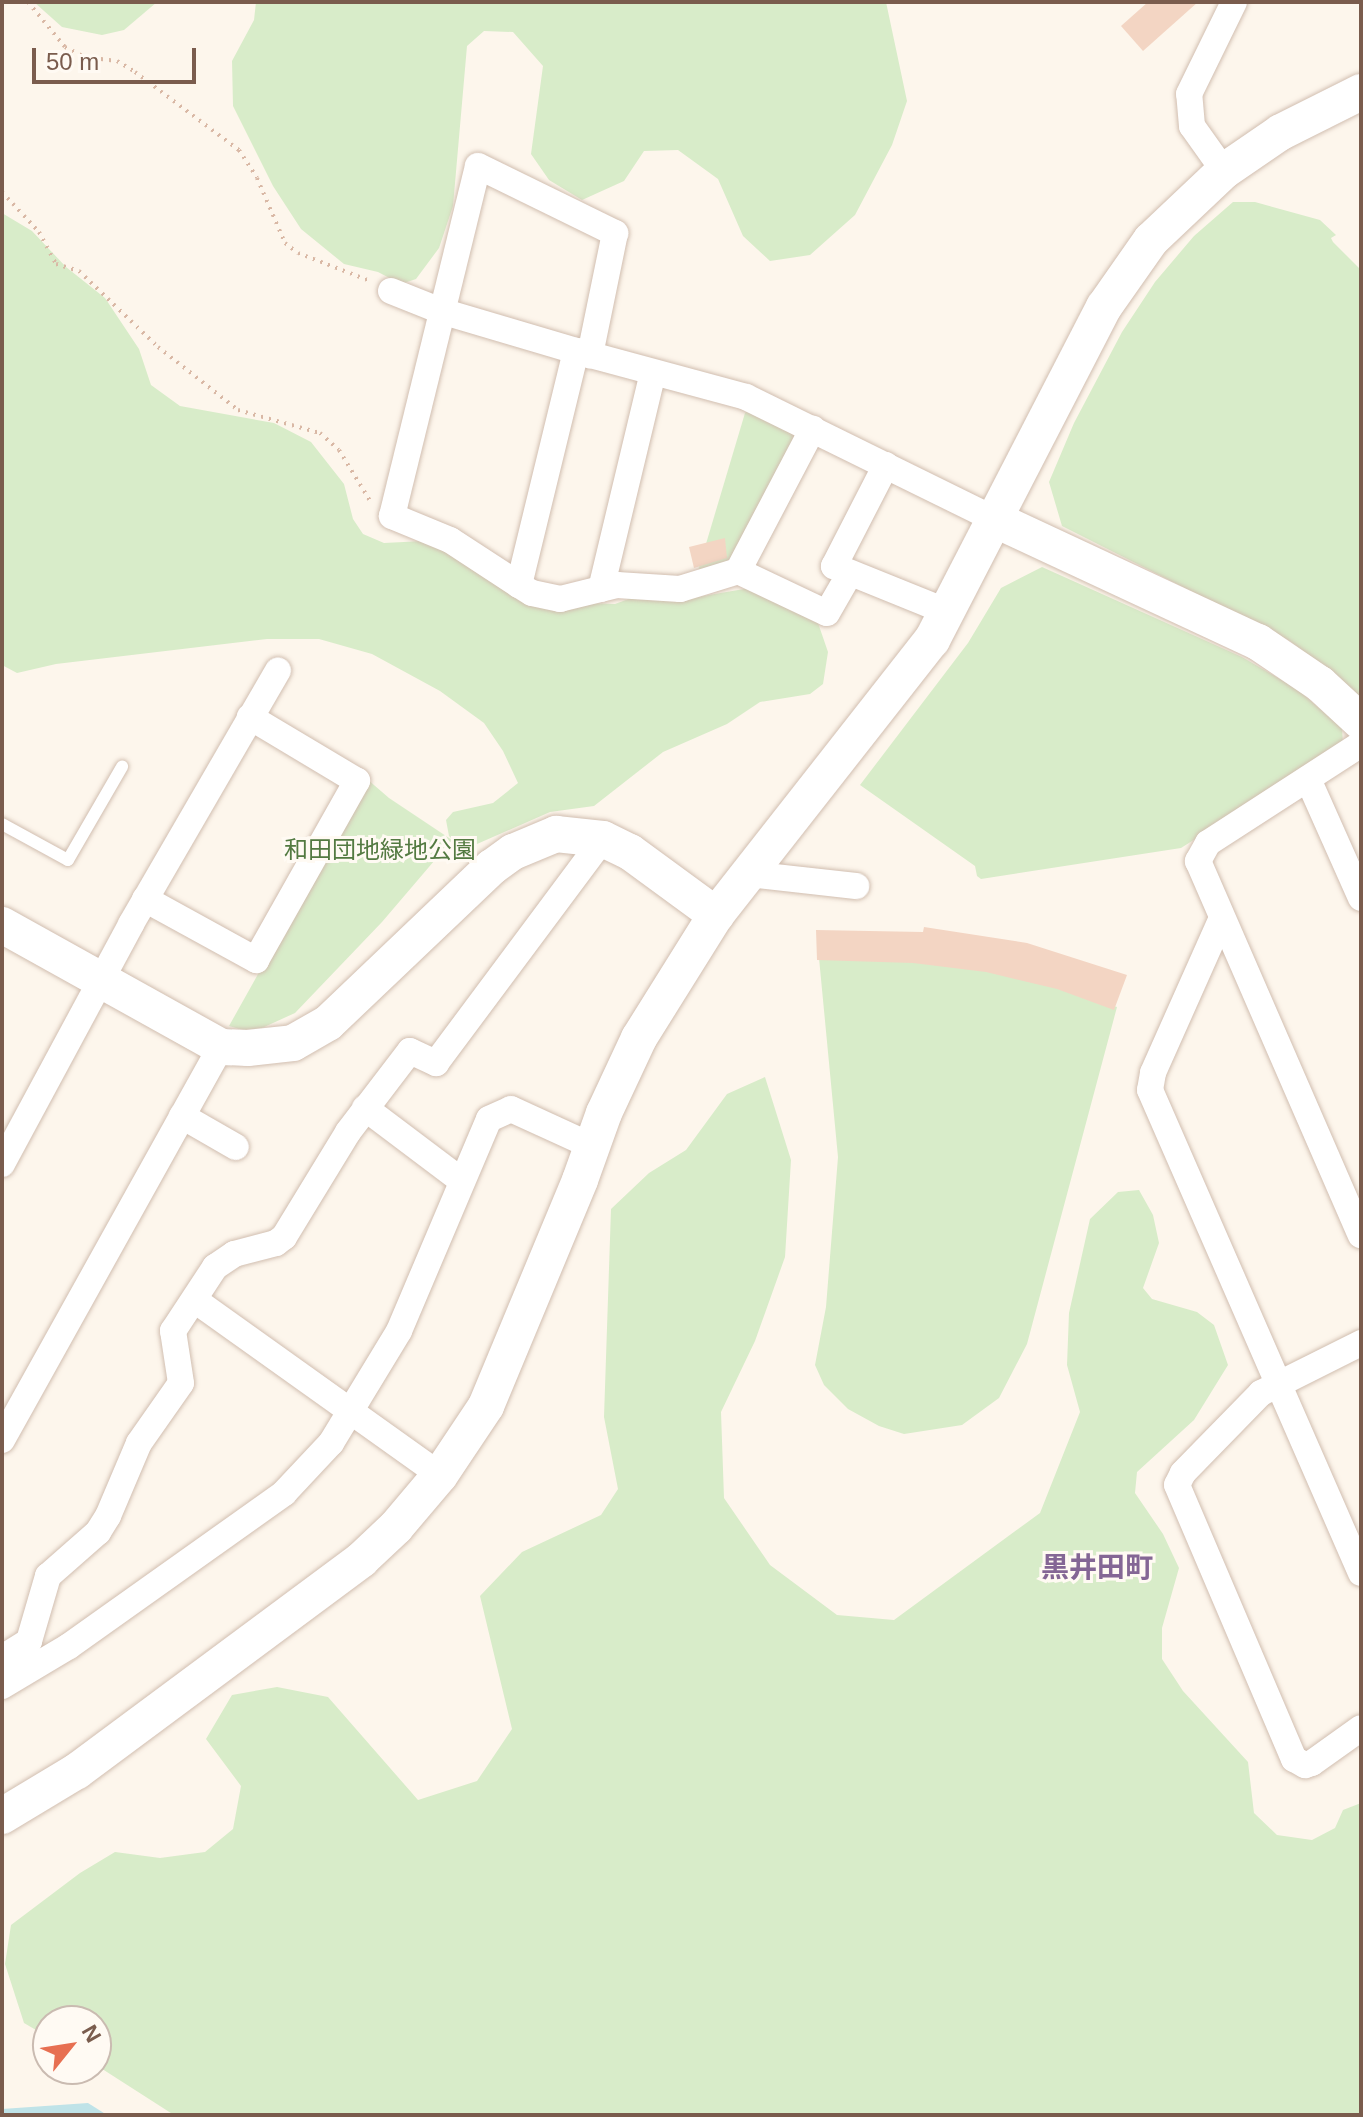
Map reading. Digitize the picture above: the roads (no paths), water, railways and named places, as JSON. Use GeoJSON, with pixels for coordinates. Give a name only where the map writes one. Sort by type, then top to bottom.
{"type":"FeatureCollection","features":[{"type":"Feature","properties":{"kind":"street"},"geometry":{"type":"LineString","coordinates":[[1224,171],[1192,126],[1189,94],[1234,2]]}},
{"type":"Feature","properties":{"kind":"street"},"geometry":{"type":"LineString","coordinates":[[4,1811],[77,1771],[361,1560],[396,1527],[440,1475],[486,1406],[639,1038],[716,915],[932,640],[1104,307],[1151,240],[1224,171],[1281,132],[1361,92]]}},
{"type":"Feature","properties":{"kind":"street"},"geometry":{"type":"LineString","coordinates":[[519,585],[615,233],[478,166],[392,516],[450,540],[519,585],[532,593],[560,599],[617,585],[680,589],[738,571],[827,613],[850,573]]}},
{"type":"Feature","properties":{"kind":"street"},"geometry":{"type":"LineString","coordinates":[[391,291],[441,311],[746,397],[996,520],[1258,642],[1320,684],[1361,722]]}},
{"type":"Feature","properties":{"kind":"street"},"geometry":{"type":"LineString","coordinates":[[601,589],[653,373]]}},
{"type":"Feature","properties":{"kind":"street"},"geometry":{"type":"LineString","coordinates":[[738,571],[813,428]]}},
{"type":"Feature","properties":{"kind":"street"},"geometry":{"type":"LineString","coordinates":[[886,465],[834,566],[948,612]]}},
{"type":"Feature","properties":{"kind":"street"},"geometry":{"type":"LineString","coordinates":[[2,1164],[145,899],[278,670]]}},
{"type":"Feature","properties":{"kind":"street"},"geometry":{"type":"LineString","coordinates":[[145,899],[256,960],[357,781],[250,717]]}},
{"type":"Feature","properties":{"kind":"street"},"geometry":{"type":"LineString","coordinates":[[1361,744],[1203,848],[1198,868],[1354,1203],[1361,1235]]}},
{"type":"Feature","properties":{"kind":"street"},"geometry":{"type":"LineString","coordinates":[[1308,779],[1361,898]]}},
{"type":"Feature","properties":{"kind":"street"},"geometry":{"type":"LineString","coordinates":[[2,925],[221,1047],[293,1043],[328,1023],[467,888],[513,852],[556,834],[603,839],[630,852],[716,915]]}},
{"type":"Feature","properties":{"kind":"street"},"geometry":{"type":"LineString","coordinates":[[2,1658],[29,1641],[48,1576],[98,1532],[139,1443],[181,1383],[173,1331],[196,1301],[215,1267],[224,1259],[284,1237],[365,1108],[410,1051],[436,1063],[603,839]]}},
{"type":"Feature","properties":{"kind":"street"},"geometry":{"type":"LineString","coordinates":[[749,874],[856,886]]}},
{"type":"Feature","properties":{"kind":"street"},"geometry":{"type":"LineString","coordinates":[[1221,920],[1153,1073],[1150,1090],[1361,1573]]}},
{"type":"Feature","properties":{"kind":"street"},"geometry":{"type":"LineString","coordinates":[[2,1440],[221,1047]]}},
{"type":"Feature","properties":{"kind":"street"},"geometry":{"type":"LineString","coordinates":[[365,1108],[462,1181]]}},
{"type":"Feature","properties":{"kind":"street"},"geometry":{"type":"LineString","coordinates":[[2,1686],[69,1646],[284,1493],[331,1443],[399,1331],[489,1119],[511,1109],[592,1146]]}},
{"type":"Feature","properties":{"kind":"street"},"geometry":{"type":"LineString","coordinates":[[182,1116],[236,1147]]}},
{"type":"Feature","properties":{"kind":"street"},"geometry":{"type":"LineString","coordinates":[[196,1301],[440,1475]]}},
{"type":"Feature","properties":{"kind":"street"},"geometry":{"type":"LineString","coordinates":[[1361,1343],[1261,1393],[1183,1473],[1178,1494],[1294,1759],[1305,1765],[1312,1763],[1361,1728]]}},
{"type":"Feature","properties":{"kind":"lane"},"geometry":{"type":"LineString","coordinates":[[2,824],[68,860],[122,767]]}},
{"type":"Feature","properties":{"kind":"water"},"geometry":{"type":"Polygon","coordinates":[[[88,2103],[107,2115],[2,2115],[2,2109],[88,2103]]]}},
{"type":"Feature","properties":{"kind":"district","name":"黒井田町"},"geometry":{"type":"Point","coordinates":[1097,1568]}},
{"type":"Feature","properties":{"kind":"park label","name":"和田団地緑地公園"},"geometry":{"type":"Point","coordinates":[380,850]}}]}
